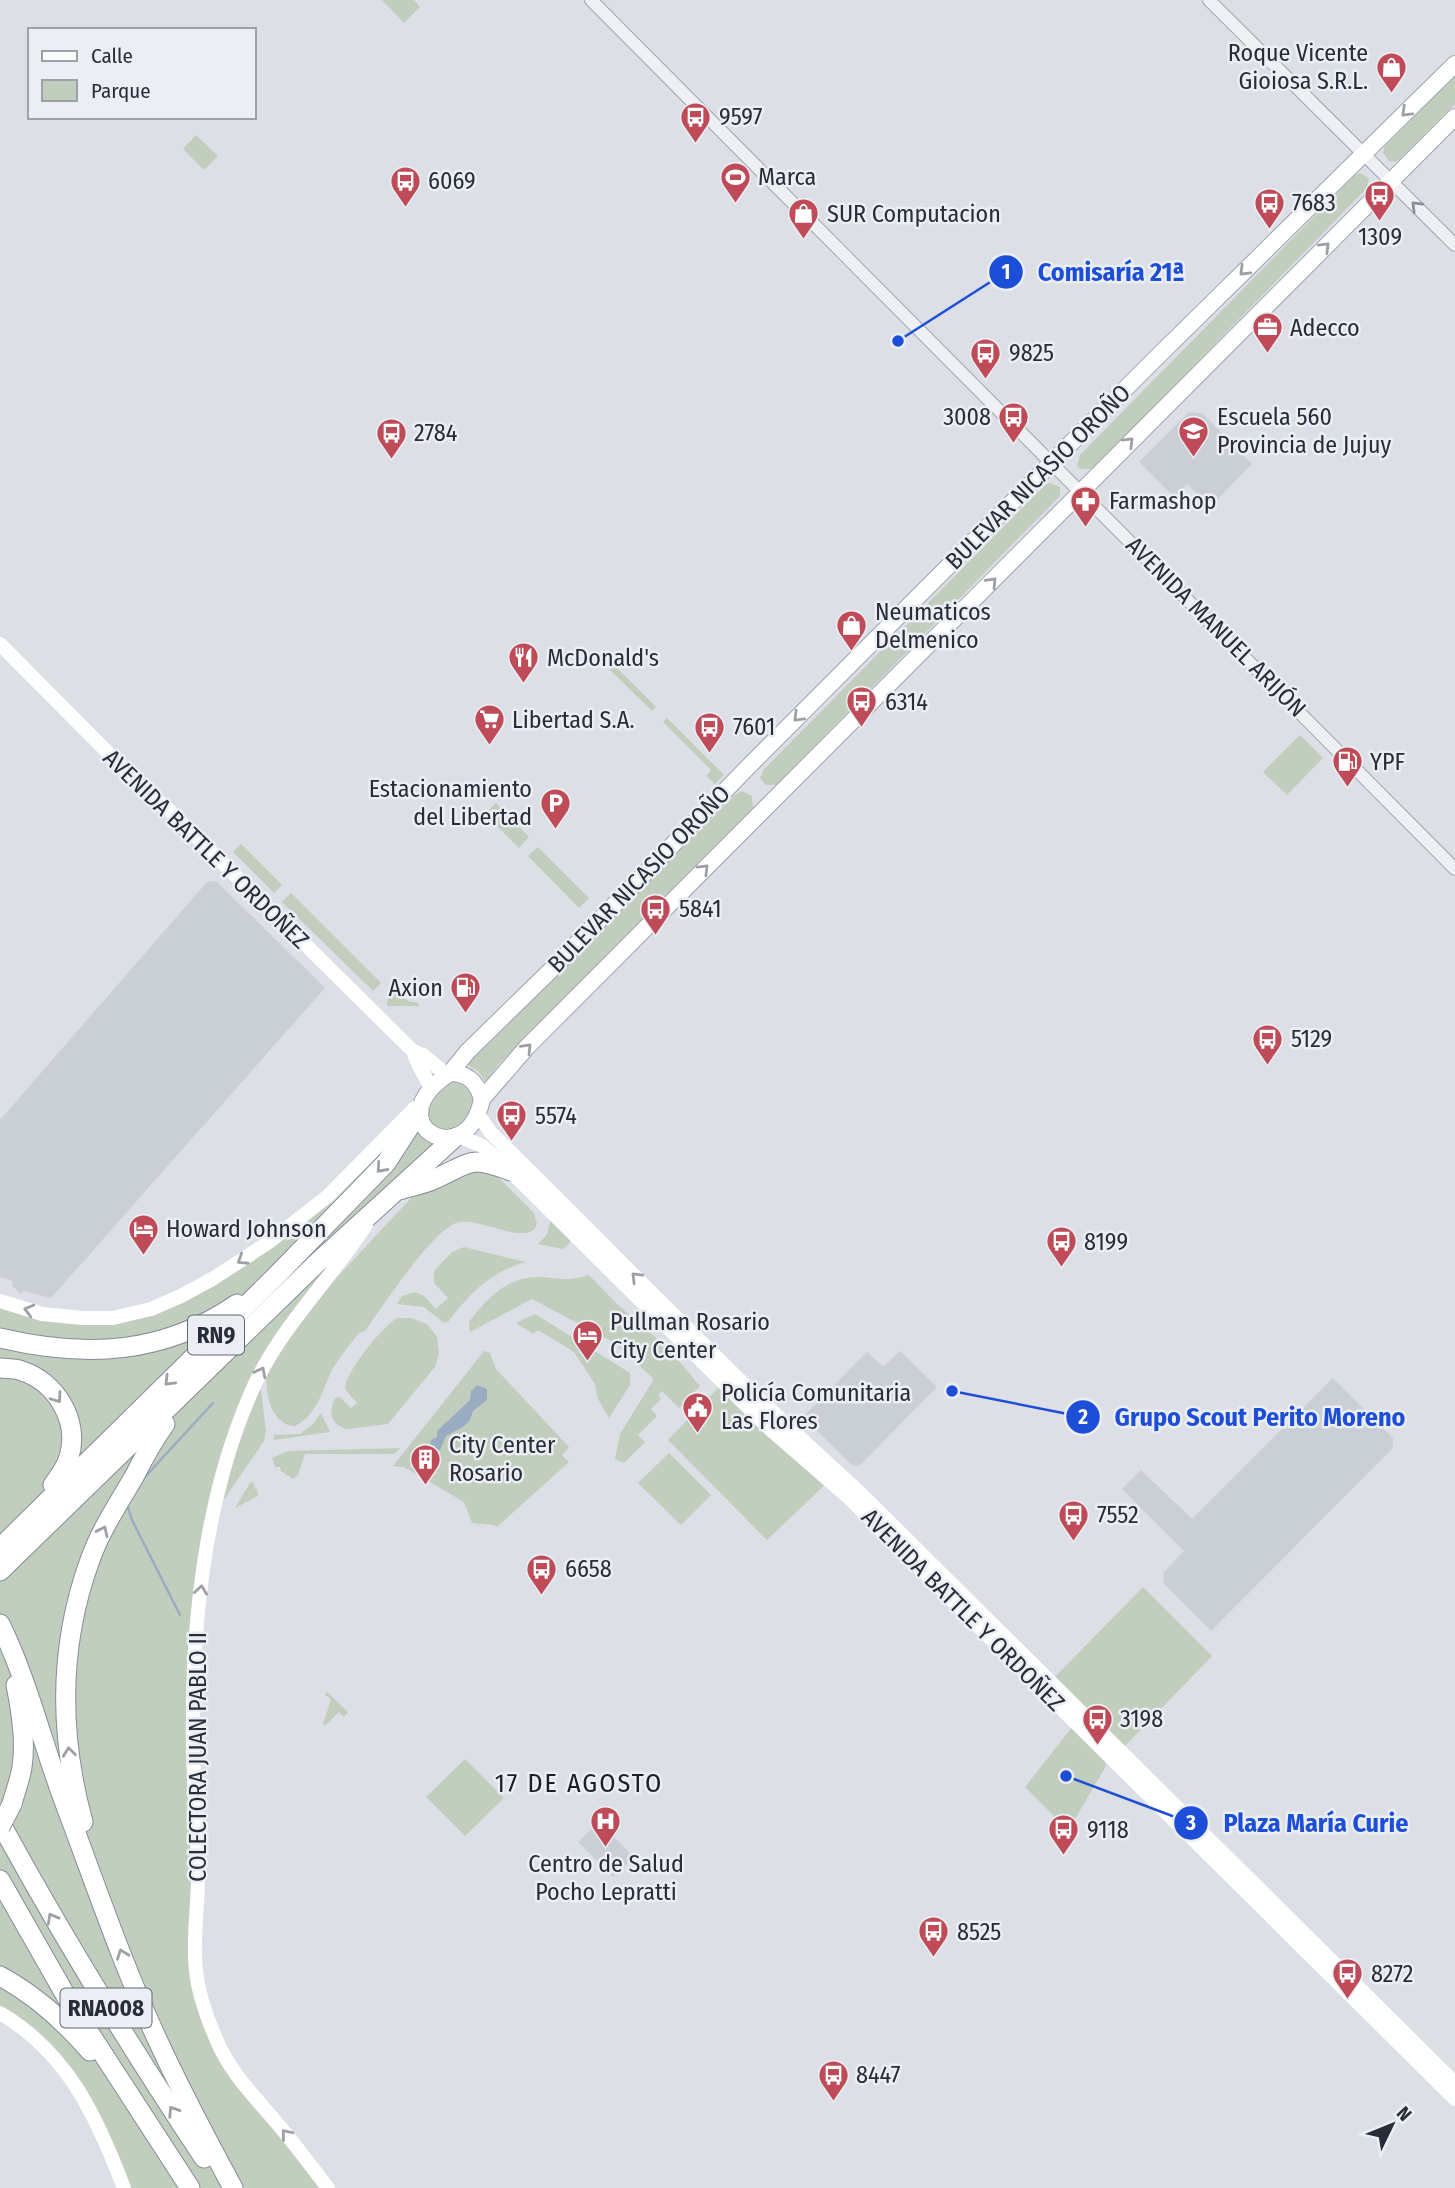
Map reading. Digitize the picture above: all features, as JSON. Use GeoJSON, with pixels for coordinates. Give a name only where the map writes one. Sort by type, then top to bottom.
{"type":"FeatureCollection","features":[{"type":"Feature","properties":{"kind":"highway","name":"RN9"},"geometry":{"type":"LineString","coordinates":[[0,1548],[275,1277],[386,1163],[423,1101]]}},
{"type":"Feature","properties":{"kind":"highway","name":"RN9"},"geometry":{"type":"LineString","coordinates":[[0,1572],[379,1205],[457,1137]]}},
{"type":"Feature","properties":{"kind":"highway"},"geometry":{"type":"LineString","coordinates":[[395,1191],[436,1179],[461,1164],[475,1161],[511,1171]]}},
{"type":"Feature","properties":{"kind":"highway"},"geometry":{"type":"LineString","coordinates":[[0,1338],[35,1346],[76,1350],[111,1350],[149,1344],[186,1332],[227,1310],[275,1277]]}},
{"type":"Feature","properties":{"kind":"highway"},"geometry":{"type":"LineString","coordinates":[[107,1914],[79,1809],[69,1756],[65,1707],[69,1636],[90,1558],[112,1512],[160,1431],[212,1367]]}},
{"type":"Feature","properties":{"kind":"highway"},"geometry":{"type":"LineString","coordinates":[[0,1368],[21,1370],[47,1384],[63,1403],[72,1437],[70,1456],[63,1472],[22,1527]]}},
{"type":"Feature","properties":{"kind":"highway"},"geometry":{"type":"LineString","coordinates":[[0,1624],[26,1686],[65,1806],[157,2040],[233,2188]]}},
{"type":"Feature","properties":{"kind":"highway"},"geometry":{"type":"LineString","coordinates":[[0,1631],[17,1686],[22,1726],[22,1768],[12,1804],[0,1828]]}},
{"type":"Feature","properties":{"kind":"highway","name":"RNA008"},"geometry":{"type":"LineString","coordinates":[[0,1822],[111,2016],[223,2188]]}},
{"type":"Feature","properties":{"kind":"highway","name":"RNA008"},"geometry":{"type":"LineString","coordinates":[[0,1880],[70,2003],[190,2188]]}},
{"type":"Feature","properties":{"kind":"highway"},"geometry":{"type":"LineString","coordinates":[[0,1976],[55,2014],[133,2102]]}},
{"type":"Feature","properties":{"kind":"main road","name":"BULEVAR NICASIO OROÑO"},"geometry":{"type":"LineString","coordinates":[[448,1074],[749,766],[1159,355],[1455,64]]}},
{"type":"Feature","properties":{"kind":"main road","name":"BULEVAR NICASIO OROÑO"},"geometry":{"type":"LineString","coordinates":[[480,1106],[527,1047],[1455,117]]}},
{"type":"Feature","properties":{"kind":"main road","name":"AVENIDA BATTLE Y ORDOÑEZ"},"geometry":{"type":"LineString","coordinates":[[0,644],[149,794],[165,806],[414,1052],[423,1055],[448,1074]]}},
{"type":"Feature","properties":{"kind":"main road","name":"AVENIDA BATTLE Y ORDOÑEZ"},"geometry":{"type":"LineString","coordinates":[[414,1052],[416,1063],[429,1080],[423,1101]]}},
{"type":"Feature","properties":{"kind":"main road"},"geometry":{"type":"LineString","coordinates":[[0,1301],[42,1314],[113,1318],[151,1309],[181,1296],[214,1279],[269,1242],[328,1196],[448,1074],[464,1074],[473,1080],[480,1106],[468,1128],[457,1137],[442,1139],[430,1134],[422,1124],[423,1101]]}},
{"type":"Feature","properties":{"kind":"main road","name":"AVENIDA BATTLE Y ORDOÑEZ"},"geometry":{"type":"LineString","coordinates":[[480,1106],[491,1133],[780,1421],[856,1489],[1455,2083]]}},
{"type":"Feature","properties":{"kind":"main road","name":"AVENIDA BATTLE Y ORDOÑEZ"},"geometry":{"type":"LineString","coordinates":[[457,1137],[482,1146],[511,1171],[762,1421],[848,1497],[1455,2099]]}},
{"type":"Feature","properties":{"kind":"main road","name":"COLECTORA JUAN PABLO II"},"geometry":{"type":"LineString","coordinates":[[328,2188],[294,2143],[232,2071],[213,2032],[200,1994],[195,1968],[198,1873],[193,1746],[195,1667],[208,1536],[228,1450],[250,1394],[277,1342],[348,1252],[379,1205]]}},
{"type":"Feature","properties":{"kind":"main road"},"geometry":{"type":"LineString","coordinates":[[0,2013],[34,2035],[67,2073],[103,2135],[124,2188]]}},
{"type":"Feature","properties":{"kind":"street","name":"AVENIDA MANUEL ARIJÓN"},"geometry":{"type":"LineString","coordinates":[[591,0],[1455,869]]}},
{"type":"Feature","properties":{"kind":"street"},"geometry":{"type":"LineString","coordinates":[[1209,0],[1455,245]]}},
{"type":"Feature","properties":{"kind":"shaded area","name":"Escuela 560 Provincia de Jujuy"},"geometry":{"type":"Polygon","coordinates":[[[1189,412],[1202,413],[1252,464],[1210,507],[1187,484],[1174,497],[1139,462],[1189,412]]]}},
{"type":"Feature","properties":{"kind":"shaded area"},"geometry":{"type":"Polygon","coordinates":[[[216,881],[325,988],[51,1298],[23,1291],[21,1295],[12,1285],[13,1281],[0,1277],[0,1120],[207,882],[216,881]]]}},
{"type":"Feature","properties":{"kind":"shaded area"},"geometry":{"type":"Polygon","coordinates":[[[900,1351],[937,1387],[859,1466],[852,1465],[803,1417],[867,1352],[883,1367],[900,1351]]]}},
{"type":"Feature","properties":{"kind":"shaded area"},"geometry":{"type":"Polygon","coordinates":[[[1333,1378],[1393,1438],[1393,1448],[1211,1631],[1164,1584],[1163,1573],[1184,1551],[1122,1489],[1141,1470],[1192,1519],[1333,1378]]]}},
{"type":"Feature","properties":{"kind":"shaded area","name":"Centro de Salud Pocho Lepratti"},"geometry":{"type":"Polygon","coordinates":[[[599,1822],[634,1857],[613,1877],[578,1842],[599,1822]]]}},
{"type":"Feature","properties":{"kind":"green space"},"geometry":{"type":"Polygon","coordinates":[[[382,0],[414,0],[420,7],[404,23],[382,0]]]}},
{"type":"Feature","properties":{"kind":"green space"},"geometry":{"type":"Polygon","coordinates":[[[1455,75],[1455,104],[1400,159],[1389,161],[1383,153],[1385,146],[1455,75]]]}},
{"type":"Feature","properties":{"kind":"green space"},"geometry":{"type":"Polygon","coordinates":[[[196,135],[218,156],[204,170],[183,149],[196,135]]]}},
{"type":"Feature","properties":{"kind":"green space"},"geometry":{"type":"Polygon","coordinates":[[[1360,173],[1369,178],[1367,188],[1093,469],[1080,469],[1077,466],[1080,455],[1355,175],[1360,173]]]}},
{"type":"Feature","properties":{"kind":"green space"},"geometry":{"type":"Polygon","coordinates":[[[1050,483],[1060,487],[1060,496],[776,785],[766,785],[760,778],[764,769],[1045,485],[1050,483]]]}},
{"type":"Feature","properties":{"kind":"green space"},"geometry":{"type":"Polygon","coordinates":[[[610,661],[656,707],[652,711],[609,669],[610,661]]]}},
{"type":"Feature","properties":{"kind":"green space"},"geometry":{"type":"Polygon","coordinates":[[[667,718],[724,775],[715,784],[706,776],[711,770],[663,722],[667,718]]]}},
{"type":"Feature","properties":{"kind":"green space"},"geometry":{"type":"Polygon","coordinates":[[[1300,735],[1323,758],[1287,795],[1263,772],[1300,735]]]}},
{"type":"Feature","properties":{"kind":"green space"},"geometry":{"type":"Polygon","coordinates":[[[742,791],[752,796],[753,808],[498,1065],[486,1082],[478,1071],[469,1066],[469,1061],[742,791]]]}},
{"type":"Feature","properties":{"kind":"green space"},"geometry":{"type":"Polygon","coordinates":[[[496,803],[529,837],[519,848],[485,814],[496,803]]]}},
{"type":"Feature","properties":{"kind":"green space"},"geometry":{"type":"Polygon","coordinates":[[[241,844],[282,885],[274,893],[233,852],[241,844]]]}},
{"type":"Feature","properties":{"kind":"green space"},"geometry":{"type":"Polygon","coordinates":[[[538,847],[589,898],[579,908],[528,856],[538,847]]]}},
{"type":"Feature","properties":{"kind":"green space"},"geometry":{"type":"Polygon","coordinates":[[[291,893],[381,983],[373,991],[282,902],[291,893]]]}},
{"type":"Feature","properties":{"kind":"green space"},"geometry":{"type":"Polygon","coordinates":[[[393,991],[419,1006],[387,1006],[388,997],[393,991]]]}},
{"type":"Feature","properties":{"kind":"green space"},"geometry":{"type":"Polygon","coordinates":[[[458,1073],[480,1107],[395,1191],[297,1314],[228,1450],[199,1606],[195,1968],[218,2044],[328,2188],[124,2188],[67,2073],[0,2013],[0,1301],[82,1318],[151,1309],[269,1242],[458,1073]]]}},
{"type":"Feature","properties":{"kind":"green space"},"geometry":{"type":"Polygon","coordinates":[[[479,1169],[496,1175],[534,1213],[537,1224],[534,1230],[527,1233],[508,1232],[469,1222],[450,1226],[424,1252],[365,1331],[359,1333],[335,1365],[310,1415],[295,1426],[280,1420],[270,1404],[268,1368],[316,1300],[411,1198],[479,1169]]]}},
{"type":"Feature","properties":{"kind":"green space"},"geometry":{"type":"Polygon","coordinates":[[[551,1219],[570,1240],[563,1249],[538,1244],[547,1234],[551,1219]]]}},
{"type":"Feature","properties":{"kind":"green space"},"geometry":{"type":"Polygon","coordinates":[[[464,1247],[526,1262],[491,1278],[464,1302],[448,1322],[444,1323],[424,1307],[397,1304],[402,1296],[415,1292],[424,1296],[436,1309],[448,1298],[434,1283],[434,1271],[452,1252],[464,1247]]]}},
{"type":"Feature","properties":{"kind":"green space"},"geometry":{"type":"Polygon","coordinates":[[[589,1275],[618,1305],[668,1348],[700,1386],[679,1408],[662,1391],[658,1395],[661,1399],[651,1409],[657,1416],[638,1435],[645,1442],[624,1463],[615,1459],[620,1434],[654,1379],[613,1342],[532,1299],[470,1332],[469,1322],[476,1313],[508,1284],[528,1278],[569,1279],[589,1275]]]}},
{"type":"Feature","properties":{"kind":"green space"},"geometry":{"type":"Polygon","coordinates":[[[535,1314],[630,1373],[630,1385],[609,1418],[597,1397],[595,1384],[574,1352],[538,1330],[533,1334],[516,1323],[535,1314]]]}},
{"type":"Feature","properties":{"kind":"green space"},"geometry":{"type":"Polygon","coordinates":[[[397,1318],[411,1318],[427,1324],[437,1337],[439,1353],[435,1367],[388,1424],[347,1429],[342,1427],[332,1417],[335,1398],[340,1397],[351,1408],[357,1403],[345,1389],[351,1372],[374,1340],[397,1318]]]}},
{"type":"Feature","properties":{"kind":"green space"},"geometry":{"type":"Polygon","coordinates":[[[484,1351],[490,1353],[496,1369],[569,1447],[562,1455],[569,1462],[497,1527],[472,1523],[464,1502],[404,1467],[393,1466],[484,1351]]]}},
{"type":"Feature","properties":{"kind":"green space"},"geometry":{"type":"Polygon","coordinates":[[[723,1383],[830,1480],[767,1540],[668,1440],[723,1383]]]}},
{"type":"Feature","properties":{"kind":"green space"},"geometry":{"type":"Polygon","coordinates":[[[258,1389],[261,1390],[266,1431],[264,1441],[223,1501],[235,1453],[258,1389]]]}},
{"type":"Feature","properties":{"kind":"green space"},"geometry":{"type":"Polygon","coordinates":[[[321,1413],[330,1432],[274,1440],[274,1435],[300,1434],[313,1424],[321,1413]]]}},
{"type":"Feature","properties":{"kind":"green space"},"geometry":{"type":"Polygon","coordinates":[[[400,1448],[394,1454],[305,1454],[298,1475],[293,1479],[281,1471],[280,1467],[275,1467],[272,1458],[288,1451],[400,1448]]]}},
{"type":"Feature","properties":{"kind":"green space"},"geometry":{"type":"Polygon","coordinates":[[[669,1453],[711,1495],[681,1525],[638,1483],[669,1453]]]}},
{"type":"Feature","properties":{"kind":"green space"},"geometry":{"type":"Polygon","coordinates":[[[253,1482],[258,1496],[235,1508],[250,1483],[253,1482]]]}},
{"type":"Feature","properties":{"kind":"green space"},"geometry":{"type":"Polygon","coordinates":[[[1143,1587],[1212,1656],[1120,1751],[1050,1682],[1143,1587]]]}},
{"type":"Feature","properties":{"kind":"green space"},"geometry":{"type":"Polygon","coordinates":[[[327,1692],[348,1712],[344,1717],[339,1712],[325,1726],[323,1724],[331,1699],[325,1695],[327,1692]]]}},
{"type":"Feature","properties":{"kind":"green space"},"geometry":{"type":"Polygon","coordinates":[[[1073,1726],[1104,1757],[1106,1766],[1072,1824],[1063,1825],[1025,1787],[1073,1726]]]}},
{"type":"Feature","properties":{"kind":"green space"},"geometry":{"type":"Polygon","coordinates":[[[465,1759],[504,1798],[465,1836],[426,1797],[465,1759]]]}},
{"type":"Feature","properties":{"kind":"water"},"geometry":{"type":"Polygon","coordinates":[[[477,1385],[487,1389],[487,1400],[473,1411],[470,1420],[463,1427],[446,1436],[440,1450],[434,1450],[430,1447],[431,1440],[437,1437],[437,1431],[470,1400],[471,1391],[477,1385]]]}},
{"type":"Feature","properties":{"kind":"waterway"},"geometry":{"type":"LineString","coordinates":[[143,1479],[213,1403]]}},
{"type":"Feature","properties":{"kind":"waterway"},"geometry":{"type":"LineString","coordinates":[[127,1504],[132,1520],[180,1615]]}},
{"type":"Feature","properties":{"kind":"place","name":"Roque Vicente Gioiosa S.R.L."},"geometry":{"type":"Point","coordinates":[1391,94]}},
{"type":"Feature","properties":{"kind":"place","name":"9597"},"geometry":{"type":"Point","coordinates":[696,144]}},
{"type":"Feature","properties":{"kind":"place","name":"Marca"},"geometry":{"type":"Point","coordinates":[735,204]}},
{"type":"Feature","properties":{"kind":"place","name":"6069"},"geometry":{"type":"Point","coordinates":[405,208]}},
{"type":"Feature","properties":{"kind":"place","name":"1309"},"geometry":{"type":"Point","coordinates":[1380,222]}},
{"type":"Feature","properties":{"kind":"place","name":"7683"},"geometry":{"type":"Point","coordinates":[1269,230]}},
{"type":"Feature","properties":{"kind":"place","name":"SUR Computacion"},"geometry":{"type":"Point","coordinates":[804,241]}},
{"type":"Feature","properties":{"kind":"place","name":"Comisaría 21ª"},"geometry":{"type":"Point","coordinates":[898,341]}},
{"type":"Feature","properties":{"kind":"place","name":"Adecco"},"geometry":{"type":"Point","coordinates":[1267,355]}},
{"type":"Feature","properties":{"kind":"place","name":"9825"},"geometry":{"type":"Point","coordinates":[986,380]}},
{"type":"Feature","properties":{"kind":"place","name":"3008"},"geometry":{"type":"Point","coordinates":[1014,444]}},
{"type":"Feature","properties":{"kind":"place","name":"Escuela 560 Provincia de Jujuy"},"geometry":{"type":"Point","coordinates":[1194,458]}},
{"type":"Feature","properties":{"kind":"place","name":"2784"},"geometry":{"type":"Point","coordinates":[391,460]}},
{"type":"Feature","properties":{"kind":"place","name":"Farmashop"},"geometry":{"type":"Point","coordinates":[1086,528]}},
{"type":"Feature","properties":{"kind":"place","name":"Neumaticos Delmenico"},"geometry":{"type":"Point","coordinates":[852,653]}},
{"type":"Feature","properties":{"kind":"place","name":"McDonald's"},"geometry":{"type":"Point","coordinates":[524,685]}},
{"type":"Feature","properties":{"kind":"place","name":"6314"},"geometry":{"type":"Point","coordinates":[862,729]}},
{"type":"Feature","properties":{"kind":"place","name":"Libertad S.A."},"geometry":{"type":"Point","coordinates":[489,747]}},
{"type":"Feature","properties":{"kind":"place","name":"7601"},"geometry":{"type":"Point","coordinates":[710,754]}},
{"type":"Feature","properties":{"kind":"place","name":"YPF"},"geometry":{"type":"Point","coordinates":[1347,789]}},
{"type":"Feature","properties":{"kind":"place","name":"Estacionamiento del Libertad"},"geometry":{"type":"Point","coordinates":[555,830]}},
{"type":"Feature","properties":{"kind":"place","name":"5841"},"geometry":{"type":"Point","coordinates":[656,936]}},
{"type":"Feature","properties":{"kind":"place","name":"Axion"},"geometry":{"type":"Point","coordinates":[466,1015]}},
{"type":"Feature","properties":{"kind":"place","name":"5129"},"geometry":{"type":"Point","coordinates":[1268,1066]}},
{"type":"Feature","properties":{"kind":"place","name":"5574"},"geometry":{"type":"Point","coordinates":[512,1143]}},
{"type":"Feature","properties":{"kind":"place","name":"Howard Johnson"},"geometry":{"type":"Point","coordinates":[143,1256]}},
{"type":"Feature","properties":{"kind":"place","name":"8199"},"geometry":{"type":"Point","coordinates":[1061,1269]}},
{"type":"Feature","properties":{"kind":"place","name":"Pullman Rosario City Center"},"geometry":{"type":"Point","coordinates":[587,1363]}},
{"type":"Feature","properties":{"kind":"place","name":"Grupo Scout Perito Moreno"},"geometry":{"type":"Point","coordinates":[952,1391]}},
{"type":"Feature","properties":{"kind":"place","name":"Policía Comunitaria Las Flores"},"geometry":{"type":"Point","coordinates":[698,1434]}},
{"type":"Feature","properties":{"kind":"place","name":"City Center Rosario"},"geometry":{"type":"Point","coordinates":[426,1486]}},
{"type":"Feature","properties":{"kind":"place","name":"7552"},"geometry":{"type":"Point","coordinates":[1074,1542]}},
{"type":"Feature","properties":{"kind":"place","name":"6658"},"geometry":{"type":"Point","coordinates":[542,1596]}},
{"type":"Feature","properties":{"kind":"place","name":"3198"},"geometry":{"type":"Point","coordinates":[1097,1746]}},
{"type":"Feature","properties":{"kind":"place","name":"Plaza María Curie"},"geometry":{"type":"Point","coordinates":[1066,1776]}},
{"type":"Feature","properties":{"kind":"place","name":"Centro de Salud Pocho Lepratti"},"geometry":{"type":"Point","coordinates":[606,1849]}},
{"type":"Feature","properties":{"kind":"place","name":"9118"},"geometry":{"type":"Point","coordinates":[1064,1857]}},
{"type":"Feature","properties":{"kind":"place","name":"8525"},"geometry":{"type":"Point","coordinates":[934,1959]}},
{"type":"Feature","properties":{"kind":"place","name":"8272"},"geometry":{"type":"Point","coordinates":[1348,2001]}},
{"type":"Feature","properties":{"kind":"place","name":"8447"},"geometry":{"type":"Point","coordinates":[833,2102]}},
{"type":"Feature","properties":{"kind":"district","name":"17 DE AGOSTO"},"geometry":{"type":"Point","coordinates":[579,1783]}}]}
